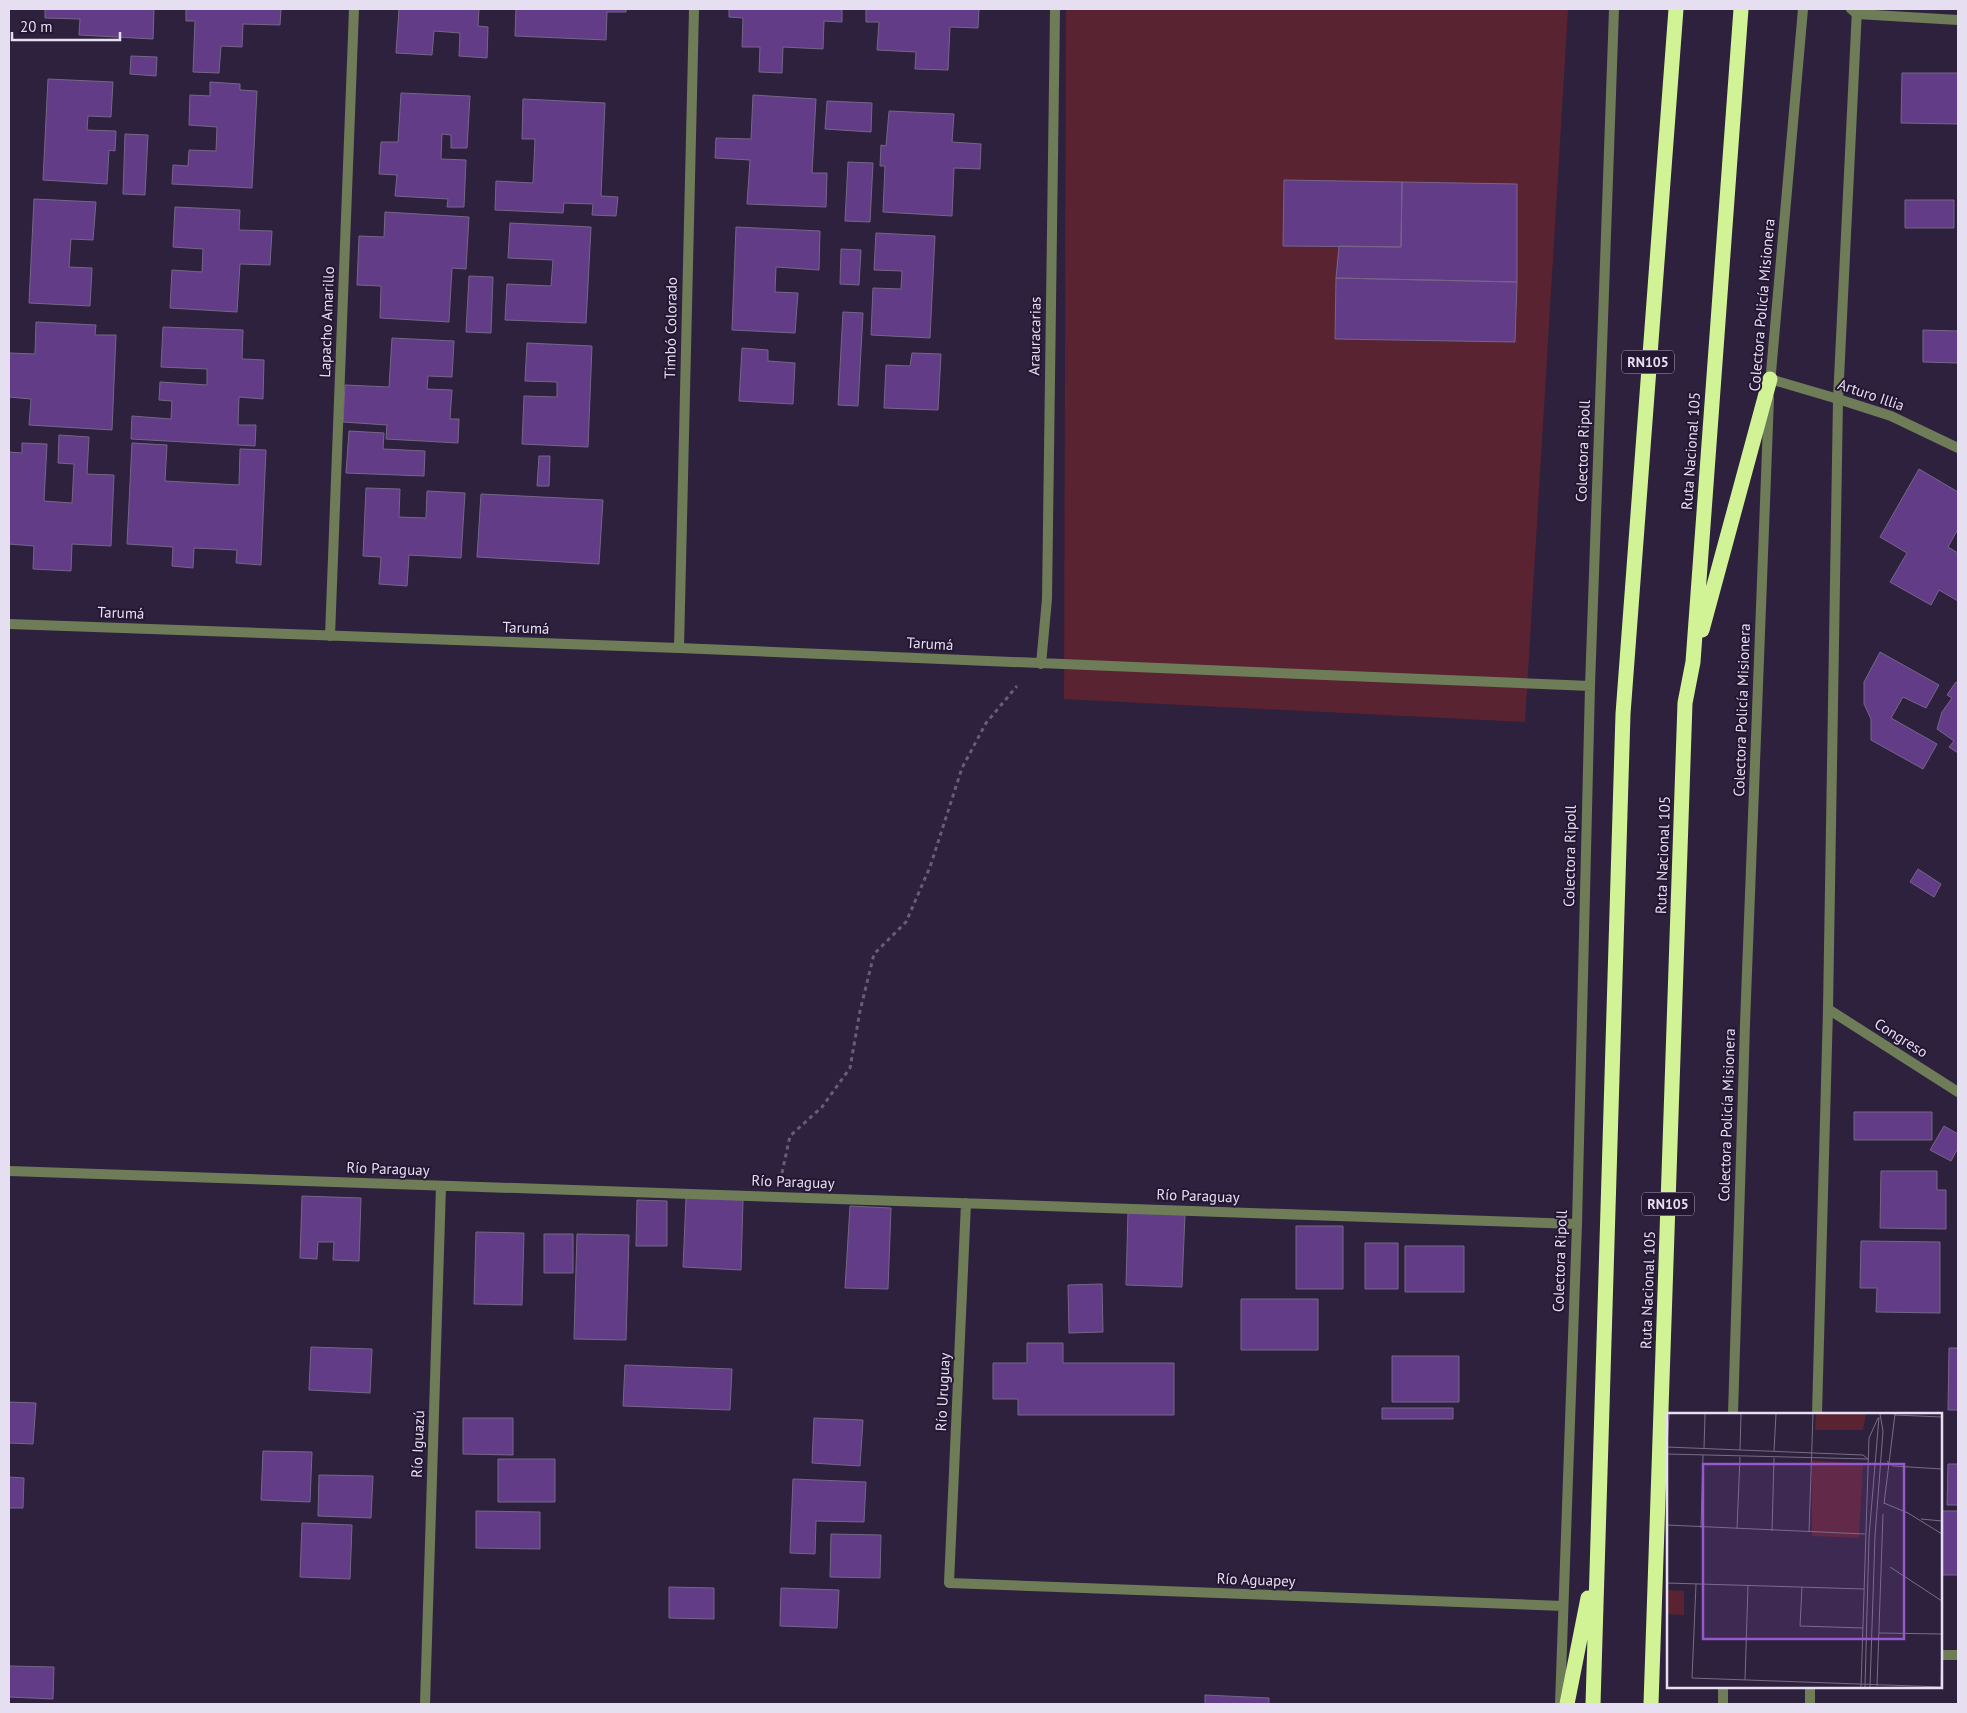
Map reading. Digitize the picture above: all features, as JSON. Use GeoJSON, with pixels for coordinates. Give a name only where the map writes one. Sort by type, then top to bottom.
{"type":"FeatureCollection","features":[{"type":"Feature","properties":{"kind":"highway","name":"RN105"},"geometry":{"type":"LineString","coordinates":[[1593,1704],[1622,714],[1676,9]]}},
{"type":"Feature","properties":{"kind":"highway","name":"Ruta Nacional 105"},"geometry":{"type":"LineString","coordinates":[[1651,1704],[1685,703],[1693,662],[1741,9]]}},
{"type":"Feature","properties":{"kind":"highway"},"geometry":{"type":"LineString","coordinates":[[1693,662],[1770,380]]}},
{"type":"Feature","properties":{"kind":"highway"},"geometry":{"type":"LineString","coordinates":[[1567,1704],[1596,1557]]}},
{"type":"Feature","properties":{"kind":"street","name":"Lapacho Amarillo"},"geometry":{"type":"LineString","coordinates":[[330,636],[354,9]]}},
{"type":"Feature","properties":{"kind":"street","name":"Timbó Colorado"},"geometry":{"type":"LineString","coordinates":[[679,648],[694,9]]}},
{"type":"Feature","properties":{"kind":"street","name":"Arauracarias"},"geometry":{"type":"LineString","coordinates":[[1042,664],[1047,589],[1055,9]]}},
{"type":"Feature","properties":{"kind":"street","name":"Colectora Ripoll"},"geometry":{"type":"LineString","coordinates":[[1560,1704],[1577,1224],[1590,686],[1614,9]]}},
{"type":"Feature","properties":{"kind":"street","name":"Colectora Policía Misionera"},"geometry":{"type":"LineString","coordinates":[[1732,1413],[1744,1024],[1770,380],[1803,9]]}},
{"type":"Feature","properties":{"kind":"street"},"geometry":{"type":"LineString","coordinates":[[1816,1413],[1828,1009],[1838,399],[1855,10],[1958,20]]}},
{"type":"Feature","properties":{"kind":"street","name":"Arturo Illia"},"geometry":{"type":"LineString","coordinates":[[1770,380],[1891,416],[1958,448]]}},
{"type":"Feature","properties":{"kind":"street","name":"Tarumá"},"geometry":{"type":"LineString","coordinates":[[9,624],[679,648],[1590,686]]}},
{"type":"Feature","properties":{"kind":"street","name":"Congreso"},"geometry":{"type":"LineString","coordinates":[[1828,1009],[1958,1092]]}},
{"type":"Feature","properties":{"kind":"street","name":"Río Paraguay"},"geometry":{"type":"LineString","coordinates":[[9,1171],[1577,1224]]}},
{"type":"Feature","properties":{"kind":"street","name":"Río Iguazú"},"geometry":{"type":"LineString","coordinates":[[425,1704],[441,1186]]}},
{"type":"Feature","properties":{"kind":"street","name":"Río Uruguay"},"geometry":{"type":"LineString","coordinates":[[949,1583],[966,1204]]}},
{"type":"Feature","properties":{"kind":"street","name":"Río Aguapey"},"geometry":{"type":"LineString","coordinates":[[949,1583],[1563,1606]]}},
{"type":"Feature","properties":{"kind":"street"},"geometry":{"type":"LineString","coordinates":[[1942,1654],[1958,1655]]}},
{"type":"Feature","properties":{"kind":"street"},"geometry":{"type":"LineString","coordinates":[[1723,1704],[1724,1688]]}},
{"type":"Feature","properties":{"kind":"street"},"geometry":{"type":"LineString","coordinates":[[1810,1688],[1810,1704]]}},
{"type":"Feature","properties":{"kind":"path"},"geometry":{"type":"LineString","coordinates":[[776,1197],[790,1136],[822,1107],[850,1068],[860,1011],[874,954],[906,922],[930,867],[962,768],[986,723],[1024,678],[1042,664]]}},
{"type":"Feature","properties":{"kind":"shaded area"},"geometry":{"type":"Polygon","coordinates":[[[1066,9],[1568,9],[1525,722],[1064,699],[1066,9]]]}},
{"type":"Feature","properties":{"kind":"building"},"geometry":{"type":"Polygon","coordinates":[[[45,9],[154,9],[153,39],[79,35],[80,19],[45,18],[45,9]]]}},
{"type":"Feature","properties":{"kind":"building"},"geometry":{"type":"Polygon","coordinates":[[[186,9],[281,9],[280,25],[243,24],[242,47],[221,46],[219,73],[193,72],[195,21],[186,21],[186,9]]]}},
{"type":"Feature","properties":{"kind":"building"},"geometry":{"type":"Polygon","coordinates":[[[399,9],[479,9],[478,26],[488,27],[487,58],[459,56],[460,33],[434,31],[432,55],[396,53],[399,9]]]}},
{"type":"Feature","properties":{"kind":"building"},"geometry":{"type":"Polygon","coordinates":[[[516,9],[626,9],[626,12],[607,12],[606,40],[515,36],[516,9]]]}},
{"type":"Feature","properties":{"kind":"building"},"geometry":{"type":"Polygon","coordinates":[[[729,9],[842,9],[842,22],[824,21],[823,49],[783,47],[782,73],[759,72],[760,47],[742,47],[743,18],[729,17],[729,9]]]}},
{"type":"Feature","properties":{"kind":"building"},"geometry":{"type":"Polygon","coordinates":[[[866,9],[979,9],[978,28],[950,27],[948,70],[915,69],[916,52],[877,50],[879,22],[866,22],[866,9]]]}},
{"type":"Feature","properties":{"kind":"building"},"geometry":{"type":"Polygon","coordinates":[[[131,56],[157,57],[156,76],[130,74],[131,56]]]}},
{"type":"Feature","properties":{"kind":"building"},"geometry":{"type":"Polygon","coordinates":[[[1902,73],[1958,73],[1958,124],[1901,123],[1902,73]]]}},
{"type":"Feature","properties":{"kind":"building"},"geometry":{"type":"Polygon","coordinates":[[[48,79],[113,82],[111,117],[88,116],[87,130],[116,131],[115,151],[109,150],[107,184],[43,180],[48,79]]]}},
{"type":"Feature","properties":{"kind":"building"},"geometry":{"type":"Polygon","coordinates":[[[210,82],[240,84],[240,90],[257,91],[252,188],[172,184],[173,165],[188,166],[189,150],[216,151],[217,127],[189,125],[190,95],[210,96],[210,82]]]}},
{"type":"Feature","properties":{"kind":"building"},"geometry":{"type":"Polygon","coordinates":[[[401,93],[470,96],[467,148],[451,148],[451,135],[442,134],[441,159],[466,160],[464,207],[447,207],[448,199],[395,196],[397,175],[379,174],[381,142],[398,142],[401,93]]]}},
{"type":"Feature","properties":{"kind":"building"},"geometry":{"type":"Polygon","coordinates":[[[753,95],[816,99],[812,173],[827,173],[826,207],[747,204],[750,160],[715,158],[716,138],[751,139],[753,95]]]}},
{"type":"Feature","properties":{"kind":"building"},"geometry":{"type":"Polygon","coordinates":[[[523,99],[605,103],[601,196],[618,197],[616,216],[592,215],[593,204],[564,203],[563,213],[495,210],[496,181],[533,183],[535,139],[522,139],[523,99]]]}},
{"type":"Feature","properties":{"kind":"building"},"geometry":{"type":"Polygon","coordinates":[[[827,101],[872,103],[871,132],[825,129],[827,101]]]}},
{"type":"Feature","properties":{"kind":"building"},"geometry":{"type":"Polygon","coordinates":[[[889,111],[954,114],[952,142],[981,144],[980,169],[954,168],[952,216],[883,212],[885,166],[880,166],[881,145],[886,146],[889,111]]]}},
{"type":"Feature","properties":{"kind":"building"},"geometry":{"type":"Polygon","coordinates":[[[125,134],[148,135],[145,195],[123,194],[125,134]]]}},
{"type":"Feature","properties":{"kind":"building"},"geometry":{"type":"Polygon","coordinates":[[[848,162],[873,163],[870,222],[845,221],[848,162]]]}},
{"type":"Feature","properties":{"kind":"building"},"geometry":{"type":"Polygon","coordinates":[[[1284,180],[1402,182],[1401,247],[1283,246],[1284,180]]]}},
{"type":"Feature","properties":{"kind":"building"},"geometry":{"type":"Polygon","coordinates":[[[1402,182],[1517,184],[1517,282],[1336,278],[1339,246],[1401,247],[1402,182]]]}},
{"type":"Feature","properties":{"kind":"building"},"geometry":{"type":"Polygon","coordinates":[[[34,199],[96,202],[93,240],[71,239],[69,267],[92,268],[90,306],[29,303],[34,199]]]}},
{"type":"Feature","properties":{"kind":"building"},"geometry":{"type":"Polygon","coordinates":[[[1905,200],[1954,200],[1954,228],[1905,228],[1905,200]]]}},
{"type":"Feature","properties":{"kind":"building"},"geometry":{"type":"Polygon","coordinates":[[[175,207],[240,210],[239,230],[272,231],[270,265],[240,264],[237,312],[170,308],[172,270],[202,272],[203,249],[173,247],[175,207]]]}},
{"type":"Feature","properties":{"kind":"building"},"geometry":{"type":"Polygon","coordinates":[[[385,212],[469,217],[466,269],[452,268],[449,322],[380,318],[381,286],[357,285],[359,236],[384,237],[385,212]]]}},
{"type":"Feature","properties":{"kind":"building"},"geometry":{"type":"Polygon","coordinates":[[[510,223],[591,227],[586,323],[505,320],[507,284],[551,286],[553,260],[508,258],[510,223]]]}},
{"type":"Feature","properties":{"kind":"building"},"geometry":{"type":"Polygon","coordinates":[[[736,227],[820,231],[819,270],[776,267],[775,292],[798,293],[795,333],[732,330],[736,227]]]}},
{"type":"Feature","properties":{"kind":"building"},"geometry":{"type":"Polygon","coordinates":[[[876,233],[935,236],[930,338],[871,335],[873,288],[901,289],[902,271],[874,270],[876,233]]]}},
{"type":"Feature","properties":{"kind":"building"},"geometry":{"type":"Polygon","coordinates":[[[841,249],[861,250],[859,285],[840,284],[841,249]]]}},
{"type":"Feature","properties":{"kind":"building"},"geometry":{"type":"Polygon","coordinates":[[[469,276],[493,277],[491,333],[466,332],[469,276]]]}},
{"type":"Feature","properties":{"kind":"building"},"geometry":{"type":"Polygon","coordinates":[[[1336,278],[1517,282],[1515,342],[1335,339],[1336,278]]]}},
{"type":"Feature","properties":{"kind":"building"},"geometry":{"type":"Polygon","coordinates":[[[843,312],[863,313],[858,406],[838,405],[843,312]]]}},
{"type":"Feature","properties":{"kind":"building"},"geometry":{"type":"Polygon","coordinates":[[[36,322],[96,325],[95,335],[116,335],[112,430],[29,425],[31,399],[9,397],[9,353],[35,354],[36,322]]]}},
{"type":"Feature","properties":{"kind":"building"},"geometry":{"type":"Polygon","coordinates":[[[163,327],[243,330],[242,359],[264,360],[263,399],[239,397],[238,425],[256,425],[255,446],[131,439],[132,416],[171,419],[172,401],[159,400],[160,382],[207,385],[207,369],[161,367],[163,327]]]}},
{"type":"Feature","properties":{"kind":"building"},"geometry":{"type":"Polygon","coordinates":[[[1923,330],[1958,331],[1958,363],[1923,362],[1923,330]]]}},
{"type":"Feature","properties":{"kind":"building"},"geometry":{"type":"Polygon","coordinates":[[[392,338],[454,341],[452,377],[428,376],[427,389],[452,390],[450,419],[459,419],[458,443],[386,439],[387,425],[343,422],[345,385],[389,387],[392,338]]]}},
{"type":"Feature","properties":{"kind":"building"},"geometry":{"type":"Polygon","coordinates":[[[527,343],[592,346],[588,447],[522,444],[524,396],[557,397],[557,382],[525,381],[527,343]]]}},
{"type":"Feature","properties":{"kind":"building"},"geometry":{"type":"Polygon","coordinates":[[[742,348],[768,350],[768,361],[795,363],[793,404],[739,401],[742,348]]]}},
{"type":"Feature","properties":{"kind":"building"},"geometry":{"type":"Polygon","coordinates":[[[912,353],[941,354],[938,410],[884,408],[886,365],[910,366],[912,353]]]}},
{"type":"Feature","properties":{"kind":"building"},"geometry":{"type":"Polygon","coordinates":[[[349,431],[384,433],[383,449],[425,451],[424,476],[346,473],[349,431]]]}},
{"type":"Feature","properties":{"kind":"building"},"geometry":{"type":"Polygon","coordinates":[[[59,435],[89,437],[87,474],[114,475],[111,546],[72,544],[71,571],[33,569],[34,546],[9,544],[9,452],[22,453],[22,443],[47,444],[44,501],[72,503],[74,464],[58,463],[59,435]]]}},
{"type":"Feature","properties":{"kind":"building"},"geometry":{"type":"Polygon","coordinates":[[[132,443],[167,445],[165,481],[239,485],[240,449],[266,450],[261,565],[236,563],[237,550],[194,548],[193,568],[172,566],[173,547],[127,544],[132,443]]]}},
{"type":"Feature","properties":{"kind":"building"},"geometry":{"type":"Polygon","coordinates":[[[539,456],[550,456],[549,486],[537,486],[539,456]]]}},
{"type":"Feature","properties":{"kind":"building"},"geometry":{"type":"Polygon","coordinates":[[[1919,469],[1958,492],[1958,529],[1948,547],[1958,553],[1958,601],[1939,590],[1931,605],[1890,582],[1907,553],[1880,537],[1919,469]]]}},
{"type":"Feature","properties":{"kind":"building"},"geometry":{"type":"Polygon","coordinates":[[[366,488],[400,489],[399,517],[426,518],[427,491],[465,493],[461,558],[409,555],[407,586],[379,584],[381,557],[363,556],[366,488]]]}},
{"type":"Feature","properties":{"kind":"building"},"geometry":{"type":"Polygon","coordinates":[[[481,494],[603,500],[599,564],[477,557],[481,494]]]}},
{"type":"Feature","properties":{"kind":"building"},"geometry":{"type":"Polygon","coordinates":[[[1880,652],[1939,685],[1926,708],[1903,697],[1891,718],[1937,744],[1923,769],[1871,740],[1871,719],[1864,704],[1864,682],[1880,652]]]}},
{"type":"Feature","properties":{"kind":"building"},"geometry":{"type":"Polygon","coordinates":[[[1956,682],[1958,683],[1958,753],[1949,747],[1954,741],[1937,729],[1942,712],[1952,698],[1947,695],[1956,682]]]}},
{"type":"Feature","properties":{"kind":"building"},"geometry":{"type":"Polygon","coordinates":[[[1918,869],[1941,884],[1934,897],[1910,882],[1918,869]]]}},
{"type":"Feature","properties":{"kind":"building"},"geometry":{"type":"Polygon","coordinates":[[[1854,1112],[1932,1112],[1932,1140],[1854,1140],[1854,1112]]]}},
{"type":"Feature","properties":{"kind":"building"},"geometry":{"type":"Polygon","coordinates":[[[1944,1126],[1958,1134],[1958,1148],[1951,1161],[1930,1150],[1944,1126]]]}},
{"type":"Feature","properties":{"kind":"building"},"geometry":{"type":"Polygon","coordinates":[[[1881,1171],[1937,1171],[1937,1190],[1946,1190],[1946,1229],[1880,1228],[1881,1171]]]}},
{"type":"Feature","properties":{"kind":"building"},"geometry":{"type":"Polygon","coordinates":[[[302,1196],[361,1198],[359,1261],[333,1260],[334,1242],[318,1242],[317,1259],[300,1258],[302,1196]]]}},
{"type":"Feature","properties":{"kind":"building"},"geometry":{"type":"Polygon","coordinates":[[[686,1198],[743,1200],[741,1270],[683,1267],[686,1198]]]}},
{"type":"Feature","properties":{"kind":"building"},"geometry":{"type":"Polygon","coordinates":[[[637,1200],[667,1201],[667,1246],[636,1246],[637,1200]]]}},
{"type":"Feature","properties":{"kind":"building"},"geometry":{"type":"Polygon","coordinates":[[[850,1206],[891,1208],[888,1289],[845,1288],[850,1206]]]}},
{"type":"Feature","properties":{"kind":"building"},"geometry":{"type":"Polygon","coordinates":[[[1128,1211],[1185,1214],[1182,1287],[1126,1285],[1128,1211]]]}},
{"type":"Feature","properties":{"kind":"building"},"geometry":{"type":"Polygon","coordinates":[[[1296,1226],[1343,1226],[1343,1289],[1296,1289],[1296,1226]]]}},
{"type":"Feature","properties":{"kind":"building"},"geometry":{"type":"Polygon","coordinates":[[[476,1232],[524,1233],[522,1305],[474,1304],[476,1232]]]}},
{"type":"Feature","properties":{"kind":"building"},"geometry":{"type":"Polygon","coordinates":[[[544,1234],[573,1234],[573,1273],[544,1273],[544,1234]]]}},
{"type":"Feature","properties":{"kind":"building"},"geometry":{"type":"Polygon","coordinates":[[[577,1234],[629,1235],[626,1340],[574,1339],[577,1234]]]}},
{"type":"Feature","properties":{"kind":"building"},"geometry":{"type":"Polygon","coordinates":[[[1861,1241],[1940,1242],[1940,1313],[1876,1312],[1877,1288],[1860,1288],[1861,1241]]]}},
{"type":"Feature","properties":{"kind":"building"},"geometry":{"type":"Polygon","coordinates":[[[1365,1243],[1398,1243],[1398,1289],[1365,1289],[1365,1243]]]}},
{"type":"Feature","properties":{"kind":"building"},"geometry":{"type":"Polygon","coordinates":[[[1405,1246],[1464,1246],[1464,1292],[1405,1292],[1405,1246]]]}},
{"type":"Feature","properties":{"kind":"building"},"geometry":{"type":"Polygon","coordinates":[[[1102,1284],[1103,1332],[1069,1333],[1068,1285],[1102,1284]]]}},
{"type":"Feature","properties":{"kind":"building"},"geometry":{"type":"Polygon","coordinates":[[[1241,1299],[1318,1299],[1318,1350],[1241,1350],[1241,1299]]]}},
{"type":"Feature","properties":{"kind":"building"},"geometry":{"type":"Polygon","coordinates":[[[1027,1343],[1063,1343],[1063,1363],[1174,1363],[1174,1415],[1018,1415],[1018,1399],[993,1399],[993,1363],[1027,1363],[1027,1343]]]}},
{"type":"Feature","properties":{"kind":"building"},"geometry":{"type":"Polygon","coordinates":[[[311,1347],[372,1349],[370,1393],[309,1390],[311,1347]]]}},
{"type":"Feature","properties":{"kind":"building"},"geometry":{"type":"Polygon","coordinates":[[[1949,1348],[1958,1348],[1958,1410],[1948,1410],[1949,1348]]]}},
{"type":"Feature","properties":{"kind":"building"},"geometry":{"type":"Polygon","coordinates":[[[1392,1356],[1459,1356],[1459,1402],[1392,1402],[1392,1356]]]}},
{"type":"Feature","properties":{"kind":"building"},"geometry":{"type":"Polygon","coordinates":[[[625,1365],[732,1369],[730,1410],[623,1406],[625,1365]]]}},
{"type":"Feature","properties":{"kind":"building"},"geometry":{"type":"Polygon","coordinates":[[[9,1402],[36,1403],[33,1444],[9,1443],[9,1402]]]}},
{"type":"Feature","properties":{"kind":"building"},"geometry":{"type":"Polygon","coordinates":[[[1382,1408],[1453,1408],[1453,1419],[1382,1419],[1382,1408]]]}},
{"type":"Feature","properties":{"kind":"building"},"geometry":{"type":"Polygon","coordinates":[[[463,1418],[513,1418],[513,1455],[463,1454],[463,1418]]]}},
{"type":"Feature","properties":{"kind":"building"},"geometry":{"type":"Polygon","coordinates":[[[814,1418],[863,1420],[860,1466],[812,1463],[814,1418]]]}},
{"type":"Feature","properties":{"kind":"building"},"geometry":{"type":"Polygon","coordinates":[[[263,1451],[312,1452],[310,1502],[261,1500],[263,1451]]]}},
{"type":"Feature","properties":{"kind":"building"},"geometry":{"type":"Polygon","coordinates":[[[498,1459],[555,1459],[555,1502],[498,1502],[498,1459]]]}},
{"type":"Feature","properties":{"kind":"building"},"geometry":{"type":"Polygon","coordinates":[[[1948,1464],[1958,1464],[1958,1505],[1947,1505],[1948,1464]]]}},
{"type":"Feature","properties":{"kind":"building"},"geometry":{"type":"Polygon","coordinates":[[[319,1475],[373,1476],[371,1518],[318,1516],[319,1475]]]}},
{"type":"Feature","properties":{"kind":"building"},"geometry":{"type":"Polygon","coordinates":[[[9,1477],[24,1478],[23,1508],[9,1508],[9,1477]]]}},
{"type":"Feature","properties":{"kind":"building"},"geometry":{"type":"Polygon","coordinates":[[[793,1479],[866,1482],[864,1522],[816,1521],[815,1554],[790,1553],[793,1479]]]}},
{"type":"Feature","properties":{"kind":"building"},"geometry":{"type":"Polygon","coordinates":[[[476,1511],[540,1512],[540,1549],[476,1548],[476,1511]]]}},
{"type":"Feature","properties":{"kind":"building"},"geometry":{"type":"Polygon","coordinates":[[[1942,1511],[1958,1511],[1958,1575],[1942,1575],[1942,1511]]]}},
{"type":"Feature","properties":{"kind":"building"},"geometry":{"type":"Polygon","coordinates":[[[302,1523],[352,1525],[350,1579],[300,1577],[302,1523]]]}},
{"type":"Feature","properties":{"kind":"building"},"geometry":{"type":"Polygon","coordinates":[[[831,1534],[881,1535],[880,1578],[830,1577],[831,1534]]]}},
{"type":"Feature","properties":{"kind":"building"},"geometry":{"type":"Polygon","coordinates":[[[669,1587],[714,1588],[714,1619],[669,1618],[669,1587]]]}},
{"type":"Feature","properties":{"kind":"building"},"geometry":{"type":"Polygon","coordinates":[[[781,1588],[839,1590],[837,1628],[780,1626],[781,1588]]]}},
{"type":"Feature","properties":{"kind":"building"},"geometry":{"type":"Polygon","coordinates":[[[9,1666],[54,1667],[53,1699],[9,1697],[9,1666]]]}},
{"type":"Feature","properties":{"kind":"building"},"geometry":{"type":"Polygon","coordinates":[[[1205,1695],[1269,1698],[1269,1704],[1205,1704],[1205,1695]]]}}]}
